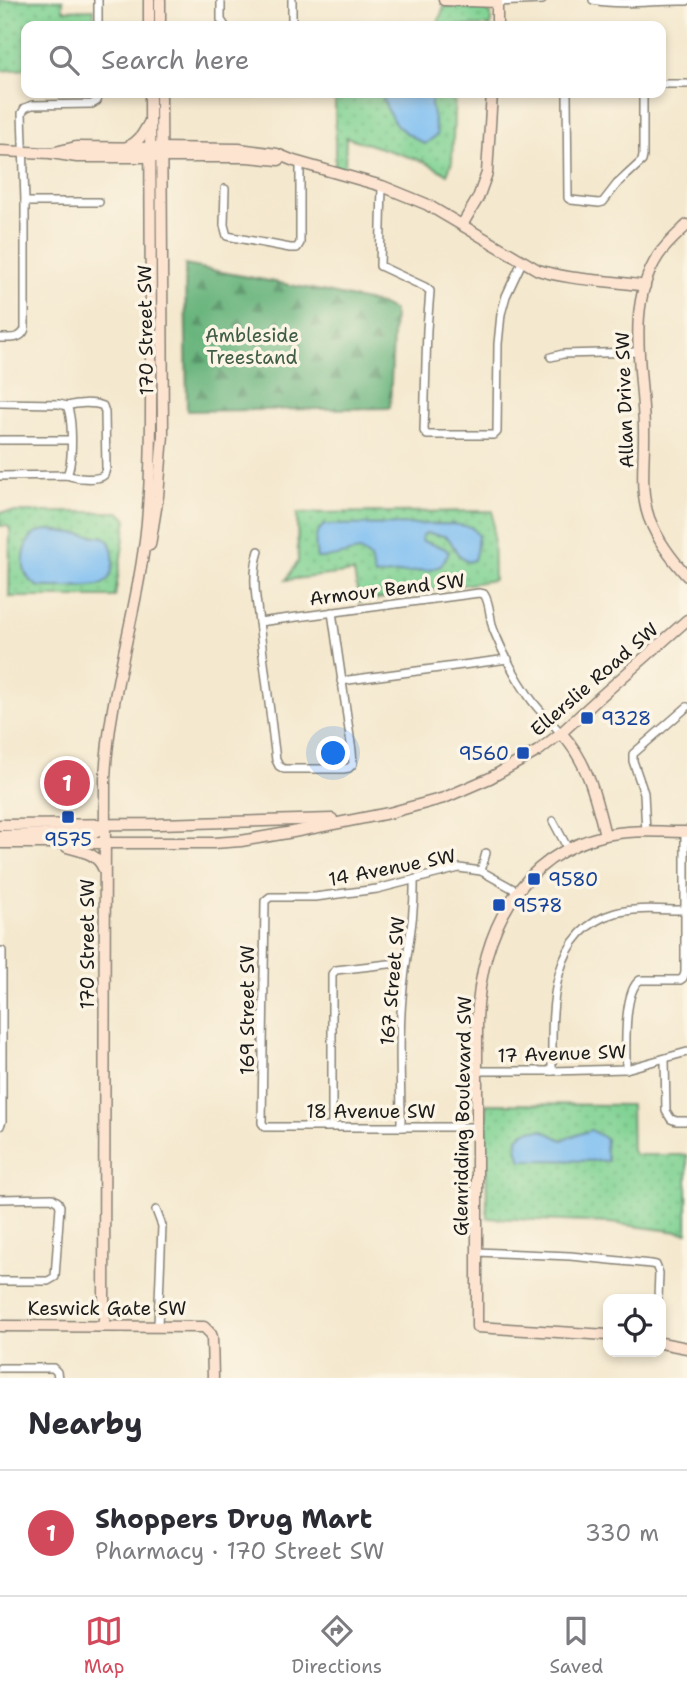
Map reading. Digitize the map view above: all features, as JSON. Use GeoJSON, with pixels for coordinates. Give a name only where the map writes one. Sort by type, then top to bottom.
{"type":"FeatureCollection","features":[{"type":"Feature","properties":{"kind":"main road"},"geometry":{"type":"LineString","coordinates":[[149,0],[149,21]]}},
{"type":"Feature","properties":{"kind":"main road"},"geometry":{"type":"LineString","coordinates":[[160,0],[160,21]]}},
{"type":"Feature","properties":{"kind":"main road"},"geometry":{"type":"LineString","coordinates":[[444,0],[497,2],[497,21]]}},
{"type":"Feature","properties":{"kind":"main road","name":"170 Street SW"},"geometry":{"type":"LineString","coordinates":[[142,565],[152,540],[163,435],[155,153],[150,98]]}},
{"type":"Feature","properties":{"kind":"main road","name":"170 Street SW"},"geometry":{"type":"LineString","coordinates":[[104,1326],[104,824],[108,737],[142,565],[147,519],[151,443],[150,180],[160,98]]}},
{"type":"Feature","properties":{"kind":"main road"},"geometry":{"type":"LineString","coordinates":[[462,225],[478,198],[487,173],[492,98]]}},
{"type":"Feature","properties":{"kind":"main road"},"geometry":{"type":"LineString","coordinates":[[127,148],[136,144],[150,120]]}},
{"type":"Feature","properties":{"kind":"main road"},"geometry":{"type":"LineString","coordinates":[[51,153],[76,147],[127,148],[155,153],[297,162],[382,186],[426,204],[538,270],[578,279],[645,286]]}},
{"type":"Feature","properties":{"kind":"main road"},"geometry":{"type":"LineString","coordinates":[[0,151],[134,158],[155,153]]}},
{"type":"Feature","properties":{"kind":"main road"},"geometry":{"type":"LineString","coordinates":[[134,158],[150,180]]}},
{"type":"Feature","properties":{"kind":"main road","name":"Allan Drive SW"},"geometry":{"type":"LineString","coordinates":[[687,225],[659,256],[645,286],[639,310],[645,503],[663,547],[687,576]]}},
{"type":"Feature","properties":{"kind":"main road","name":"Ellerslie Road SW"},"geometry":{"type":"LineString","coordinates":[[0,843],[241,841],[417,807],[465,790],[538,751],[687,620]]}},
{"type":"Feature","properties":{"kind":"main road"},"geometry":{"type":"LineString","coordinates":[[561,733],[581,760],[590,779],[606,835]]}},
{"type":"Feature","properties":{"kind":"main road","name":"Ellerslie Road SW"},"geometry":{"type":"LineString","coordinates":[[0,825],[364,818]]}},
{"type":"Feature","properties":{"kind":"main road"},"geometry":{"type":"LineString","coordinates":[[105,844],[112,831],[118,829],[211,827],[229,822]]}},
{"type":"Feature","properties":{"kind":"main road"},"geometry":{"type":"LineString","coordinates":[[0,836],[93,833],[104,824]]}},
{"type":"Feature","properties":{"kind":"main road","name":"Glenridding Boulevard SW"},"geometry":{"type":"LineString","coordinates":[[603,1335],[477,1327],[478,1007],[486,958],[498,923],[517,891],[537,870],[568,849],[606,835],[686,832]]}},
{"type":"Feature","properties":{"kind":"main road"},"geometry":{"type":"LineString","coordinates":[[53,843],[95,857],[102,864],[104,874]]}},
{"type":"Feature","properties":{"kind":"main road","name":"Keswick Gate SW"},"geometry":{"type":"LineString","coordinates":[[0,1326],[200,1326],[211,1334],[213,1378]]}},
{"type":"Feature","properties":{"kind":"main road"},"geometry":{"type":"LineString","coordinates":[[666,1344],[687,1348]]}},
{"type":"Feature","properties":{"kind":"street"},"geometry":{"type":"LineString","coordinates":[[98,0],[98,21]]}},
{"type":"Feature","properties":{"kind":"street"},"geometry":{"type":"LineString","coordinates":[[221,0],[222,21]]}},
{"type":"Feature","properties":{"kind":"street"},"geometry":{"type":"LineString","coordinates":[[292,0],[292,21]]}},
{"type":"Feature","properties":{"kind":"street"},"geometry":{"type":"LineString","coordinates":[[497,2],[542,0]]}},
{"type":"Feature","properties":{"kind":"street"},"geometry":{"type":"LineString","coordinates":[[593,0],[607,3],[687,1]]}},
{"type":"Feature","properties":{"kind":"street"},"geometry":{"type":"LineString","coordinates":[[666,84],[687,84]]}},
{"type":"Feature","properties":{"kind":"street"},"geometry":{"type":"LineString","coordinates":[[0,338],[14,338],[23,334],[25,329],[22,116],[25,108],[36,105],[88,105],[97,98]]}},
{"type":"Feature","properties":{"kind":"street"},"geometry":{"type":"LineString","coordinates":[[567,98],[568,198],[599,203],[642,161],[643,98]]}},
{"type":"Feature","properties":{"kind":"street"},"geometry":{"type":"LineString","coordinates":[[225,189],[224,225],[227,236],[297,248],[300,243],[297,162]]}},
{"type":"Feature","properties":{"kind":"street"},"geometry":{"type":"LineString","coordinates":[[382,186],[380,266],[430,291],[424,431],[427,435],[494,435],[497,432],[501,314],[506,296],[522,262]]}},
{"type":"Feature","properties":{"kind":"street"},"geometry":{"type":"LineString","coordinates":[[25,202],[99,202]]}},
{"type":"Feature","properties":{"kind":"street"},"geometry":{"type":"LineString","coordinates":[[551,357],[564,354],[639,352]]}},
{"type":"Feature","properties":{"kind":"street"},"geometry":{"type":"LineString","coordinates":[[0,403],[103,406],[106,469],[99,477],[0,477]]}},
{"type":"Feature","properties":{"kind":"street"},"geometry":{"type":"LineString","coordinates":[[67,406],[70,415],[70,468],[67,475]]}},
{"type":"Feature","properties":{"kind":"street"},"geometry":{"type":"LineString","coordinates":[[0,440],[70,440]]}},
{"type":"Feature","properties":{"kind":"street"},"geometry":{"type":"LineString","coordinates":[[259,551],[254,573],[276,760],[279,766],[290,770],[343,769],[353,764],[332,612]]}},
{"type":"Feature","properties":{"kind":"street","name":"Armour Bend SW"},"geometry":{"type":"LineString","coordinates":[[259,622],[484,594],[493,629],[508,659],[529,696],[561,733]]}},
{"type":"Feature","properties":{"kind":"street"},"geometry":{"type":"LineString","coordinates":[[341,681],[508,659]]}},
{"type":"Feature","properties":{"kind":"street"},"geometry":{"type":"LineString","coordinates":[[646,832],[644,793],[633,757],[635,752],[687,708]]}},
{"type":"Feature","properties":{"kind":"street"},"geometry":{"type":"LineString","coordinates":[[553,821],[568,849]]}},
{"type":"Feature","properties":{"kind":"street"},"geometry":{"type":"LineString","coordinates":[[626,1069],[627,1023],[635,982],[683,978],[686,832]]}},
{"type":"Feature","properties":{"kind":"street","name":"14 Avenue SW"},"geometry":{"type":"LineString","coordinates":[[481,871],[486,853]]}},
{"type":"Feature","properties":{"kind":"street","name":"14 Avenue SW"},"geometry":{"type":"LineString","coordinates":[[266,899],[377,889],[459,868],[481,871],[517,891]]}},
{"type":"Feature","properties":{"kind":"street","name":"167 Street SW"},"geometry":{"type":"LineString","coordinates":[[401,1127],[400,1023],[413,920],[414,880]]}},
{"type":"Feature","properties":{"kind":"street","name":"169 Street SW"},"geometry":{"type":"LineString","coordinates":[[264,1125],[266,899]]}},
{"type":"Feature","properties":{"kind":"street"},"geometry":{"type":"LineString","coordinates":[[552,1071],[553,1003],[563,961],[571,944],[599,919],[614,913],[685,910]]}},
{"type":"Feature","properties":{"kind":"street"},"geometry":{"type":"LineString","coordinates":[[0,1126],[2,951]]}},
{"type":"Feature","properties":{"kind":"street"},"geometry":{"type":"LineString","coordinates":[[332,1126],[332,974],[336,970],[406,962]]}},
{"type":"Feature","properties":{"kind":"street","name":"17 Avenue SW"},"geometry":{"type":"LineString","coordinates":[[478,1071],[626,1069],[687,1052]]}},
{"type":"Feature","properties":{"kind":"street"},"geometry":{"type":"LineString","coordinates":[[665,1059],[666,1111],[671,1119],[687,1121]]}},
{"type":"Feature","properties":{"kind":"street","name":"18 Avenue SW"},"geometry":{"type":"LineString","coordinates":[[264,1125],[477,1127]]}},
{"type":"Feature","properties":{"kind":"street"},"geometry":{"type":"LineString","coordinates":[[0,1199],[52,1198],[60,1206],[55,1278],[48,1281],[0,1281]]}},
{"type":"Feature","properties":{"kind":"street"},"geometry":{"type":"LineString","coordinates":[[156,1210],[162,1226],[158,1326]]}},
{"type":"Feature","properties":{"kind":"street"},"geometry":{"type":"LineString","coordinates":[[477,1252],[582,1256],[646,1262],[656,1265],[659,1273],[658,1294]]}},
{"type":"Feature","properties":{"kind":"street"},"geometry":{"type":"LineString","coordinates":[[0,1368],[53,1368],[57,1371],[58,1378]]}},
{"type":"Feature","properties":{"kind":"green space"},"geometry":{"type":"Polygon","coordinates":[[[0,0],[63,0],[63,10],[94,9],[94,21],[21,21],[21,69],[0,71],[0,0]]]}},
{"type":"Feature","properties":{"kind":"green space"},"geometry":{"type":"Polygon","coordinates":[[[444,6],[485,9],[491,14],[491,21],[439,21],[444,6]]]}},
{"type":"Feature","properties":{"kind":"green space"},"geometry":{"type":"Polygon","coordinates":[[[335,98],[455,98],[452,162],[447,174],[425,162],[346,137],[345,168],[335,166],[335,98]]]}},
{"type":"Feature","properties":{"kind":"green space","name":"Ambleside Treestand"},"geometry":{"type":"Polygon","coordinates":[[[185,265],[327,292],[380,304],[394,311],[390,408],[187,411],[185,265]]]}},
{"type":"Feature","properties":{"kind":"green space"},"geometry":{"type":"Polygon","coordinates":[[[493,511],[494,580],[359,602],[354,572],[286,580],[298,561],[297,513],[493,511]]]}},
{"type":"Feature","properties":{"kind":"green space"},"geometry":{"type":"Polygon","coordinates":[[[0,512],[119,512],[127,519],[115,597],[9,597],[10,529],[0,526],[0,512]]]}},
{"type":"Feature","properties":{"kind":"green space"},"geometry":{"type":"Polygon","coordinates":[[[486,1104],[631,1105],[632,1151],[636,1155],[687,1155],[687,1233],[610,1223],[487,1218],[486,1104]]]}},
{"type":"Feature","properties":{"kind":"water"},"geometry":{"type":"Polygon","coordinates":[[[383,98],[432,98],[437,135],[425,144],[401,129],[388,112],[383,98]]]}},
{"type":"Feature","properties":{"kind":"water"},"geometry":{"type":"Polygon","coordinates":[[[452,524],[471,527],[478,535],[474,560],[468,562],[458,554],[449,539],[444,536],[426,533],[422,536],[422,541],[449,552],[441,566],[429,570],[375,576],[370,558],[360,551],[317,558],[316,536],[324,525],[452,524]]]}},
{"type":"Feature","properties":{"kind":"water"},"geometry":{"type":"Polygon","coordinates":[[[49,530],[105,537],[111,545],[113,556],[113,568],[106,582],[90,586],[49,587],[37,586],[30,580],[24,564],[27,544],[34,534],[49,530]]]}},
{"type":"Feature","properties":{"kind":"water"},"geometry":{"type":"Polygon","coordinates":[[[531,1130],[543,1130],[562,1140],[591,1130],[606,1139],[608,1161],[521,1160],[517,1148],[518,1138],[531,1130]]]}},
{"type":"Feature","properties":{"kind":"place","name":"9328"},"geometry":{"type":"Point","coordinates":[587,718]}},
{"type":"Feature","properties":{"kind":"place","name":"9560"},"geometry":{"type":"Point","coordinates":[523,753]}},
{"type":"Feature","properties":{"kind":"place","name":"Shoppers Drug Mart"},"geometry":{"type":"Point","coordinates":[67,783]}},
{"type":"Feature","properties":{"kind":"place","name":"9575"},"geometry":{"type":"Point","coordinates":[68,817]}},
{"type":"Feature","properties":{"kind":"place","name":"9580"},"geometry":{"type":"Point","coordinates":[534,879]}},
{"type":"Feature","properties":{"kind":"place","name":"9578"},"geometry":{"type":"Point","coordinates":[499,905]}}]}
